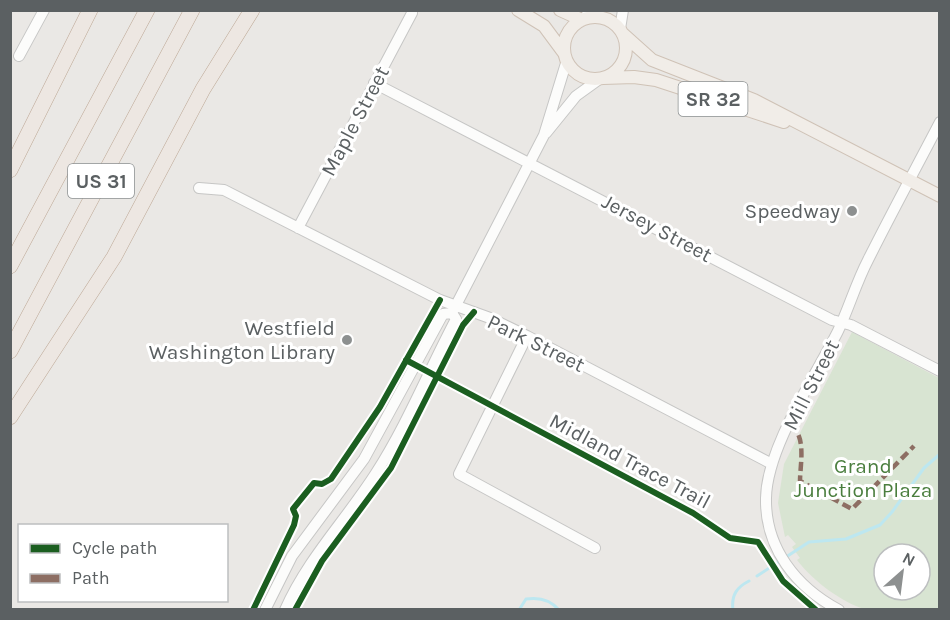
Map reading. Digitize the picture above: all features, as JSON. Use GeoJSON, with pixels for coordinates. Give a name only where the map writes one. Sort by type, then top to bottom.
{"type":"FeatureCollection","features":[{"type":"Feature","properties":{"kind":"highway"},"geometry":{"type":"LineString","coordinates":[[10,170],[90,10]]}},
{"type":"Feature","properties":{"kind":"highway","name":"US 31"},"geometry":{"type":"LineString","coordinates":[[10,266],[147,10]]}},
{"type":"Feature","properties":{"kind":"highway","name":"US 31"},"geometry":{"type":"LineString","coordinates":[[10,351],[192,10]]}},
{"type":"Feature","properties":{"kind":"highway"},"geometry":{"type":"LineString","coordinates":[[225,52],[242,10]]}},
{"type":"Feature","properties":{"kind":"highway"},"geometry":{"type":"LineString","coordinates":[[10,417],[114,258],[225,52],[252,10]]}},
{"type":"Feature","properties":{"kind":"main road"},"geometry":{"type":"LineString","coordinates":[[518,10],[544,26],[575,71],[583,76],[602,78],[616,71],[623,63],[626,48],[621,32],[606,19],[560,10]]}},
{"type":"Feature","properties":{"kind":"main road"},"geometry":{"type":"LineString","coordinates":[[566,58],[566,37],[585,16]]}},
{"type":"Feature","properties":{"kind":"main road","name":"SR 32"},"geometry":{"type":"LineString","coordinates":[[621,32],[652,60],[740,94],[939,196]]}},
{"type":"Feature","properties":{"kind":"main road","name":"SR 32"},"geometry":{"type":"LineString","coordinates":[[602,78],[634,77],[656,80],[820,134]]}},
{"type":"Feature","properties":{"kind":"street"},"geometry":{"type":"LineString","coordinates":[[19,56],[44,10]]}},
{"type":"Feature","properties":{"kind":"street"},"geometry":{"type":"LineString","coordinates":[[621,32],[623,10]]}},
{"type":"Feature","properties":{"kind":"street","name":"Maple Street"},"geometry":{"type":"LineString","coordinates":[[297,228],[412,13]]}},
{"type":"Feature","properties":{"kind":"street"},"geometry":{"type":"LineString","coordinates":[[265,609],[292,556],[364,459],[443,314],[454,309],[544,135],[566,58]]}},
{"type":"Feature","properties":{"kind":"street"},"geometry":{"type":"LineString","coordinates":[[544,135],[576,96],[602,78]]}},
{"type":"Feature","properties":{"kind":"street","name":"Jersey Street"},"geometry":{"type":"LineString","coordinates":[[374,83],[832,320],[842,322],[939,371]]}},
{"type":"Feature","properties":{"kind":"street","name":"Mill Street"},"geometry":{"type":"LineString","coordinates":[[839,609],[813,594],[790,571],[772,537],[766,505],[771,464],[842,322],[867,261],[939,122]]}},
{"type":"Feature","properties":{"kind":"street","name":"Park Street"},"geometry":{"type":"LineString","coordinates":[[199,188],[224,190],[454,309],[527,336],[771,464]]}},
{"type":"Feature","properties":{"kind":"street"},"geometry":{"type":"LineString","coordinates":[[285,609],[310,562],[363,492],[388,454],[456,319],[454,309]]}},
{"type":"Feature","properties":{"kind":"street"},"geometry":{"type":"LineString","coordinates":[[527,336],[459,474],[595,548]]}},
{"type":"Feature","properties":{"kind":"green space","name":"Grand Junction Plaza"},"geometry":{"type":"Polygon","coordinates":[[[852,332],[939,378],[939,609],[872,610],[856,606],[837,596],[810,575],[797,560],[800,558],[792,547],[796,544],[788,535],[785,537],[778,503],[784,464],[852,332]]]}},
{"type":"Feature","properties":{"kind":"waterway"},"geometry":{"type":"LineString","coordinates":[[757,576],[809,542],[846,539],[880,525],[924,468],[940,454]]}},
{"type":"Feature","properties":{"kind":"waterway"},"geometry":{"type":"LineString","coordinates":[[733,610],[736,592],[749,581]]}},
{"type":"Feature","properties":{"kind":"waterway"},"geometry":{"type":"LineString","coordinates":[[519,610],[526,599],[535,598],[548,601],[559,610]]}},
{"type":"Feature","properties":{"kind":"marked path"},"geometry":{"type":"LineString","coordinates":[[790,425],[799,436],[801,443],[800,481],[852,509],[914,446]]}},
{"type":"Feature","properties":{"kind":"cycle path"},"geometry":{"type":"LineString","coordinates":[[253,610],[294,525],[296,516],[293,509],[314,483],[322,484],[331,479],[380,407],[440,300]]}},
{"type":"Feature","properties":{"kind":"cycle path"},"geometry":{"type":"LineString","coordinates":[[295,610],[322,561],[391,468],[463,325],[474,312]]}},
{"type":"Feature","properties":{"kind":"cycle path","name":"Midland Trace Trail"},"geometry":{"type":"LineString","coordinates":[[406,360],[693,513],[730,538],[758,542],[783,581],[816,610]]}},
{"type":"Feature","properties":{"kind":"place","name":"Speedway"},"geometry":{"type":"Point","coordinates":[852,211]}},
{"type":"Feature","properties":{"kind":"place","name":"Westfield Washington Library"},"geometry":{"type":"Point","coordinates":[347,340]}}]}
